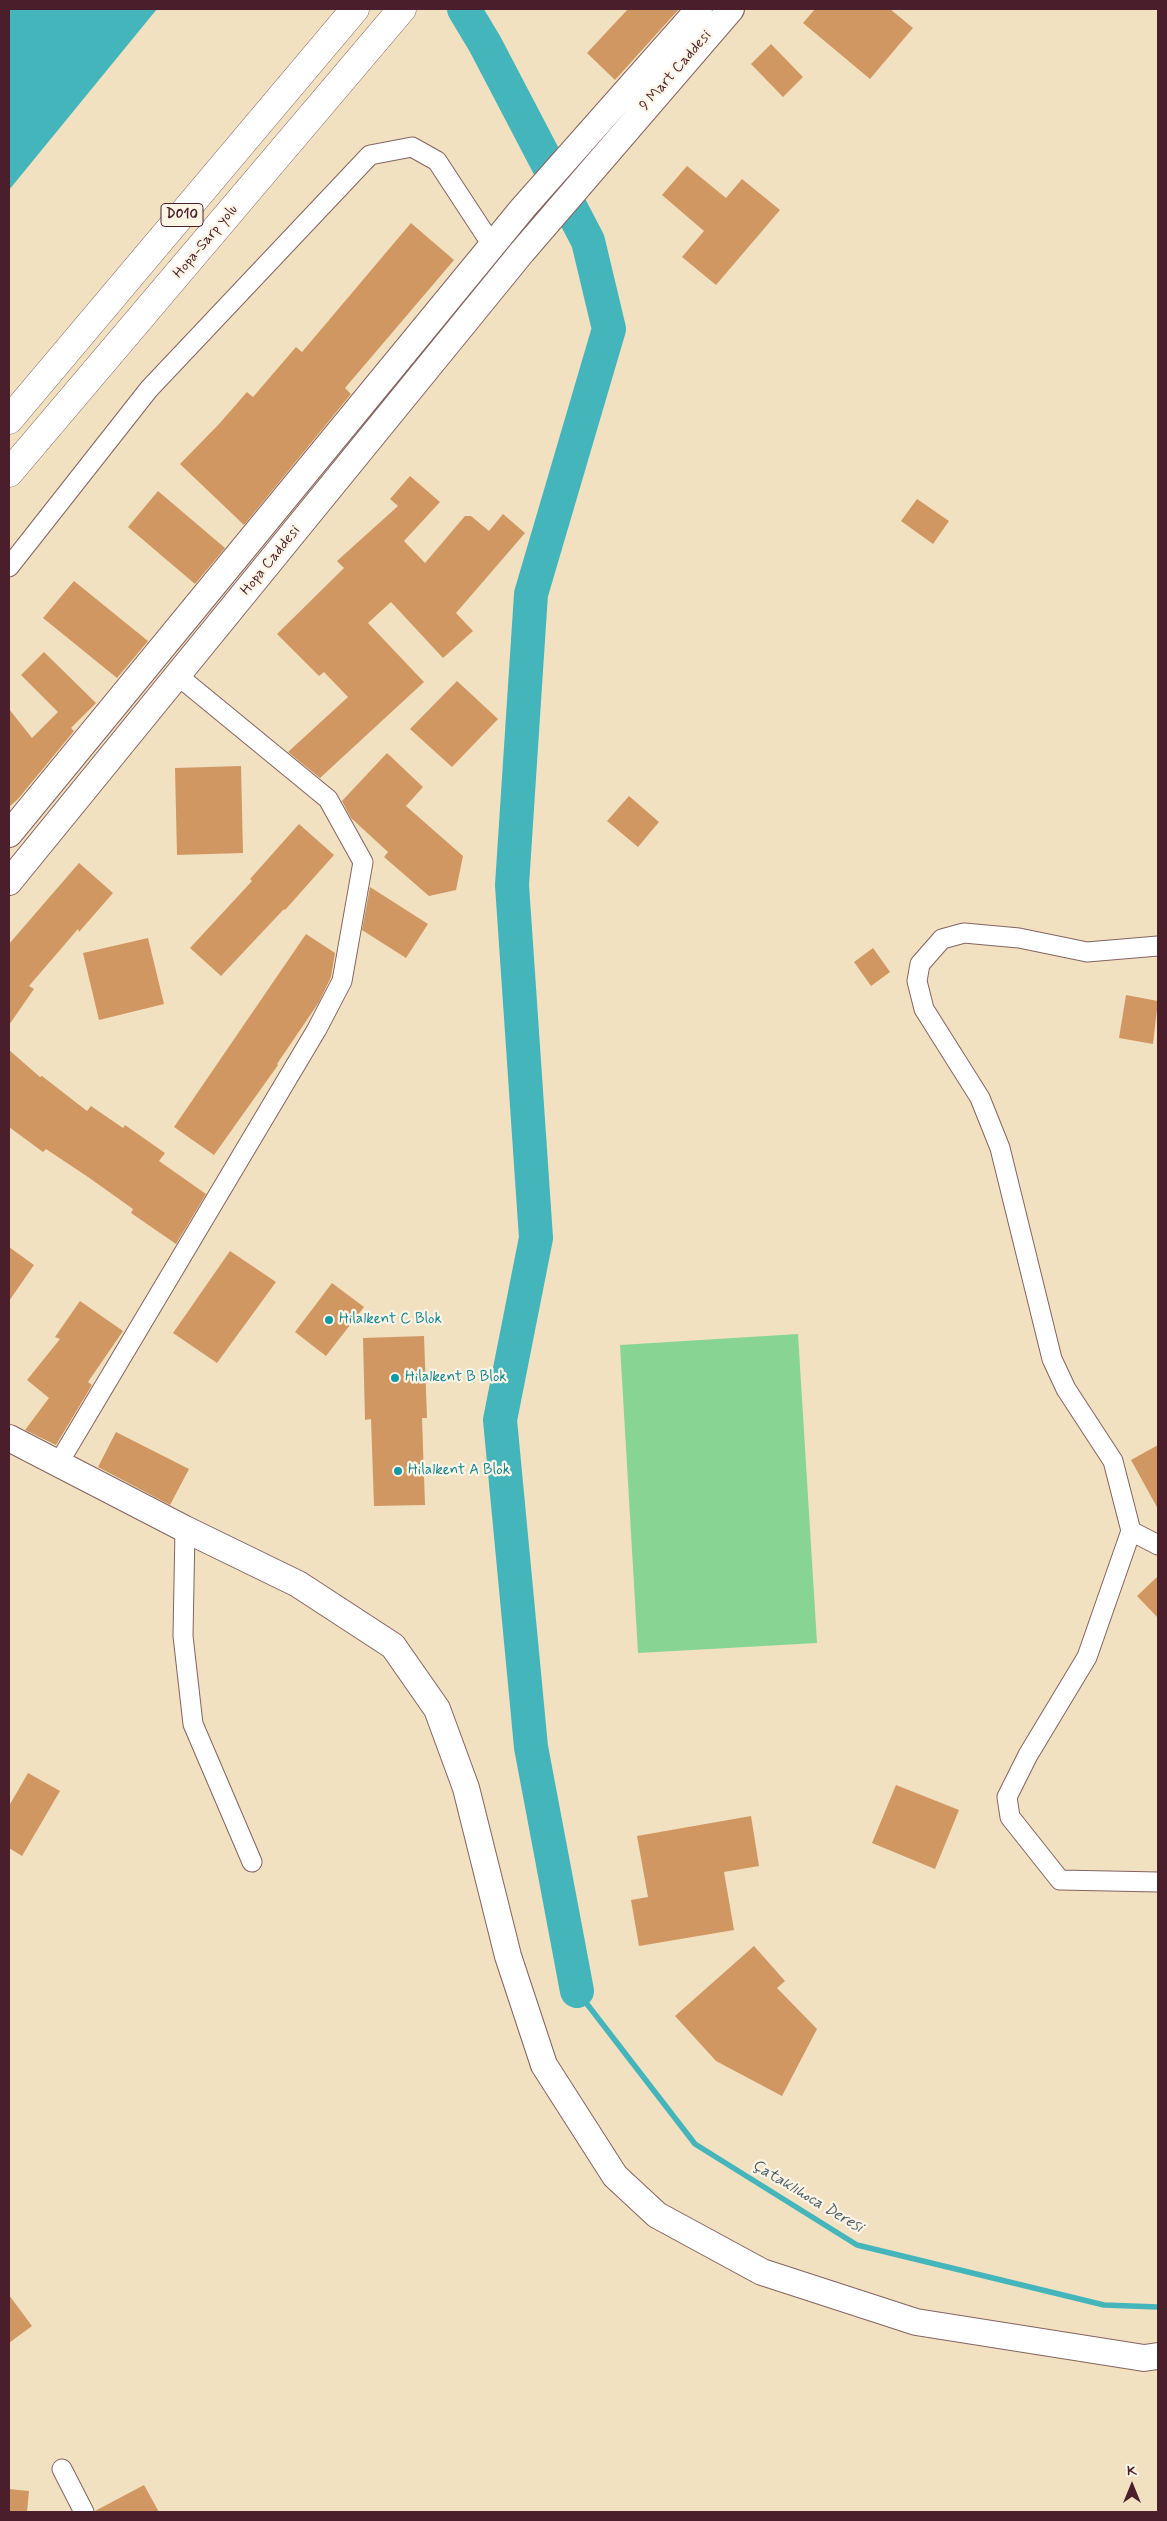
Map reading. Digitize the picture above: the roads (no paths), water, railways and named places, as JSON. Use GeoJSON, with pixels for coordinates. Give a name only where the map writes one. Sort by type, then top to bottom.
{"type":"FeatureCollection","features":[{"type":"Feature","properties":{"kind":"highway","name":"D010"},"geometry":{"type":"LineString","coordinates":[[9,420],[355,9]]}},
{"type":"Feature","properties":{"kind":"highway","name":"Hopa-Sarp yolu"},"geometry":{"type":"LineString","coordinates":[[9,473],[402,9]]}},
{"type":"Feature","properties":{"kind":"main road","name":"9 Mart Caddesi"},"geometry":{"type":"LineString","coordinates":[[523,208],[699,9]]}},
{"type":"Feature","properties":{"kind":"main road","name":"9 Mart Caddesi"},"geometry":{"type":"LineString","coordinates":[[532,240],[731,9]]}},
{"type":"Feature","properties":{"kind":"main road","name":"Hopa Caddesi"},"geometry":{"type":"LineString","coordinates":[[9,834],[523,208]]}},
{"type":"Feature","properties":{"kind":"main road","name":"Hopa Caddesi"},"geometry":{"type":"LineString","coordinates":[[9,882],[532,240]]}},
{"type":"Feature","properties":{"kind":"main road"},"geometry":{"type":"LineString","coordinates":[[9,1438],[185,1529],[298,1584],[393,1646],[437,1709],[466,1788],[508,1956],[544,2065],[615,2176],[658,2215],[762,2272],[916,2322],[1144,2358],[1158,2356]]}},
{"type":"Feature","properties":{"kind":"street"},"geometry":{"type":"LineString","coordinates":[[9,567],[149,389],[370,155],[412,147],[437,161],[492,245]]}},
{"type":"Feature","properties":{"kind":"street"},"geometry":{"type":"LineString","coordinates":[[58,1464],[317,1029],[342,981],[363,862],[328,799],[177,675]]}},
{"type":"Feature","properties":{"kind":"street"},"geometry":{"type":"LineString","coordinates":[[1158,946],[1087,952],[1019,938],[964,933],[942,939],[920,964],[917,981],[924,1009],[980,1098],[987,1114],[1000,1148],[1052,1359],[1066,1388],[1113,1461],[1131,1531],[1087,1657],[1028,1755],[1007,1797],[1010,1817],[1060,1880],[1158,1882]]}},
{"type":"Feature","properties":{"kind":"street"},"geometry":{"type":"LineString","coordinates":[[185,1529],[183,1636],[193,1724],[252,1862]]}},
{"type":"Feature","properties":{"kind":"street"},"geometry":{"type":"LineString","coordinates":[[1131,1531],[1158,1545]]}},
{"type":"Feature","properties":{"kind":"street"},"geometry":{"type":"LineString","coordinates":[[62,2469],[84,2512]]}},
{"type":"Feature","properties":{"kind":"water"},"geometry":{"type":"Polygon","coordinates":[[[9,9],[157,9],[9,190],[9,9]]]}},
{"type":"Feature","properties":{"kind":"waterway"},"geometry":{"type":"LineString","coordinates":[[464,9],[485,44],[588,241],[609,329],[531,594],[512,885],[536,1238],[500,1420],[531,1747],[577,1991]]}},
{"type":"Feature","properties":{"kind":"waterway","name":"Çataklıhoca Deresi"},"geometry":{"type":"LineString","coordinates":[[577,1991],[695,2144],[857,2245],[1104,2305],[1158,2307]]}},
{"type":"Feature","properties":{"kind":"place","name":"Hilalkent C Blok"},"geometry":{"type":"Point","coordinates":[329,1320]}},
{"type":"Feature","properties":{"kind":"place","name":"Hilalkent B Blok"},"geometry":{"type":"Point","coordinates":[395,1378]}},
{"type":"Feature","properties":{"kind":"place","name":"Hilalkent A Blok"},"geometry":{"type":"Point","coordinates":[398,1471]}}]}
